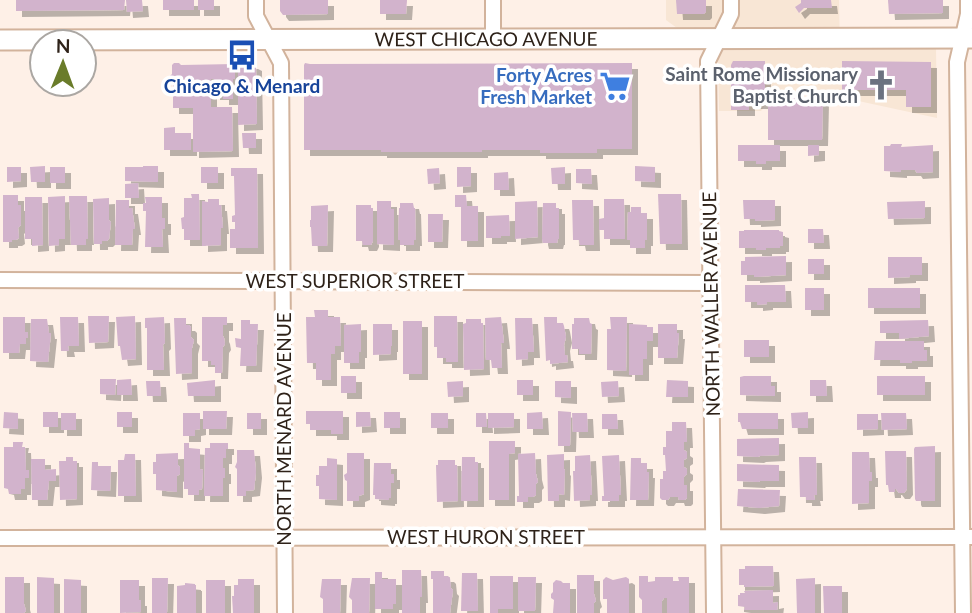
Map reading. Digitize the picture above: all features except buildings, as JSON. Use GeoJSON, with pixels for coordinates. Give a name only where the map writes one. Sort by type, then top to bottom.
{"type":"FeatureCollection","features":[{"type":"Feature","properties":{"kind":"main road","name":"WEST CHICAGO AVENUE"},"geometry":{"type":"LineString","coordinates":[[0,40],[967,38]]}},
{"type":"Feature","properties":{"kind":"street","name":"NORTH MENARD AVENUE"},"geometry":{"type":"LineString","coordinates":[[256,0],[256,16],[281,63],[285,613]]}},
{"type":"Feature","properties":{"kind":"street"},"geometry":{"type":"LineString","coordinates":[[493,0],[494,38]]}},
{"type":"Feature","properties":{"kind":"street","name":"NORTH WALLER AVENUE"},"geometry":{"type":"LineString","coordinates":[[714,613],[708,61],[731,15],[731,0]]}},
{"type":"Feature","properties":{"kind":"street"},"geometry":{"type":"LineString","coordinates":[[962,613],[967,537],[957,62],[967,38],[968,0]]}},
{"type":"Feature","properties":{"kind":"street","name":"WEST SUPERIOR STREET"},"geometry":{"type":"LineString","coordinates":[[0,280],[711,283]]}},
{"type":"Feature","properties":{"kind":"street","name":"WEST HURON STREET"},"geometry":{"type":"LineString","coordinates":[[0,538],[967,537]]}},
{"type":"Feature","properties":{"kind":"shaded area"},"geometry":{"type":"Polygon","coordinates":[[[666,0],[839,0],[840,50],[936,48],[937,118],[826,94],[767,94],[766,104],[761,111],[719,111],[718,58],[666,20],[666,0]]]}},
{"type":"Feature","properties":{"kind":"place","name":"Chicago & Menard"},"geometry":{"type":"Point","coordinates":[242,55]}},
{"type":"Feature","properties":{"kind":"place","name":"Saint Rome Missionary Baptist Church"},"geometry":{"type":"Point","coordinates":[881,85]}},
{"type":"Feature","properties":{"kind":"place","name":"Forty Acres Fresh Market"},"geometry":{"type":"Point","coordinates":[615,86]}}]}
